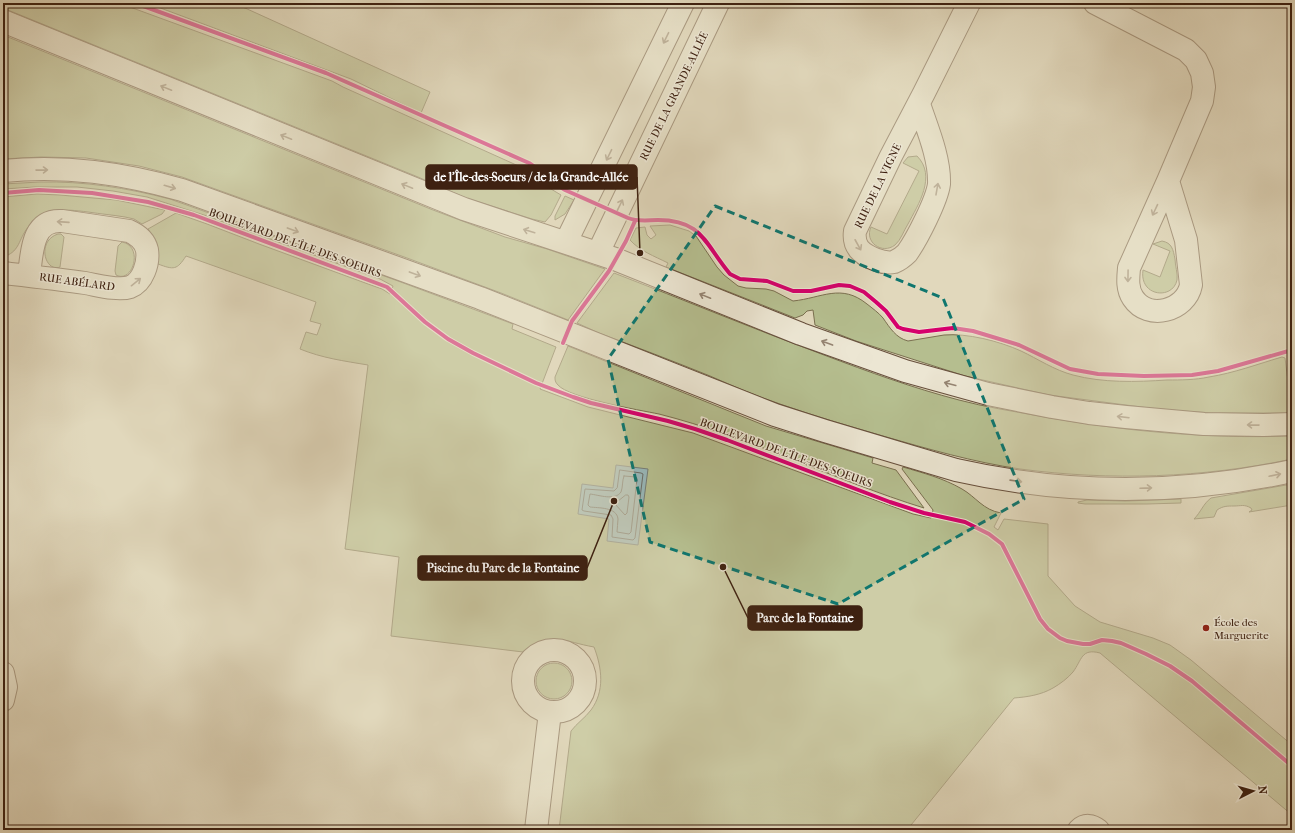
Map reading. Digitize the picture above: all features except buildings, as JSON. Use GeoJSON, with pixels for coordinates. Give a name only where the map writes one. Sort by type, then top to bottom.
{"type":"FeatureCollection","features":[{"type":"Feature","properties":{"kind":"street"},"geometry":{"type":"LineString","coordinates":[[566,242],[683,3]]}},
{"type":"Feature","properties":{"kind":"street","name":"RUE DE LA GRANDE-ALLÉE"},"geometry":{"type":"LineString","coordinates":[[598,253],[718,3]]}},
{"type":"Feature","properties":{"kind":"street","name":"RUE DE LA VIGNE"},"geometry":{"type":"LineString","coordinates":[[919,104],[935,154],[939,177],[938,190],[933,203],[904,257],[894,262],[883,262],[866,255],[859,249],[854,240],[854,231],[969,3]]}},
{"type":"Feature","properties":{"kind":"street"},"geometry":{"type":"LineString","coordinates":[[1095,3],[1186,50],[1196,60],[1202,73],[1204,87],[1202,101],[1129,268],[1128,277],[1130,292],[1138,304],[1143,308],[1148,309],[1160,310],[1174,307],[1186,298],[1190,285],[1186,240],[1168,181]]}},
{"type":"Feature","properties":{"kind":"street"},"geometry":{"type":"LineString","coordinates":[[3,21],[464,209],[518,228],[598,253],[801,334],[874,361],[988,394],[1052,407],[1126,417],[1204,424],[1292,424]]}},
{"type":"Feature","properties":{"kind":"street","name":"BOULEVARD DE L'ÎLE-DES-SOEURS"},"geometry":{"type":"LineString","coordinates":[[3,172],[50,169],[95,172],[139,179],[182,190],[486,300],[775,415],[950,468],[978,475],[1015,482],[1055,486],[1131,489],[1224,483],[1292,471]]}},
{"type":"Feature","properties":{"kind":"street","name":"RUE ABÉLARD"},"geometry":{"type":"LineString","coordinates":[[3,273],[29,275],[112,287],[129,287],[137,282],[143,274],[147,255],[142,240],[139,236],[129,230],[62,221],[52,222],[44,226],[35,238],[29,275]]}},
{"type":"Feature","properties":{"kind":"street"},"geometry":{"type":"LineString","coordinates":[[3,672],[6,688],[3,700]]}},
{"type":"Feature","properties":{"kind":"street"},"geometry":{"type":"LineString","coordinates":[[536,830],[550,712]]}},
{"type":"Feature","properties":{"kind":"street"},"geometry":{"type":"LineString","coordinates":[[1079,830],[1087,826],[1094,827],[1098,830]]}},
{"type":"Feature","properties":{"kind":"highlighted area"},"geometry":{"type":"Polygon","coordinates":[[[715,206],[943,298],[1024,499],[838,604],[650,542],[608,359],[715,206]]]}},
{"type":"Feature","properties":{"kind":"green space"},"geometry":{"type":"Polygon","coordinates":[[[3,3],[119,3],[332,81],[523,168],[561,195],[551,215],[545,222],[466,198],[418,177],[3,8],[3,3]]]}},
{"type":"Feature","properties":{"kind":"green space"},"geometry":{"type":"Polygon","coordinates":[[[147,3],[234,3],[430,92],[421,113],[351,79],[147,3]]]}},
{"type":"Feature","properties":{"kind":"green space"},"geometry":{"type":"Polygon","coordinates":[[[3,35],[433,210],[505,237],[547,249],[605,269],[568,320],[407,258],[182,177],[139,166],[86,158],[41,157],[3,159],[3,35]]]}},
{"type":"Feature","properties":{"kind":"green space"},"geometry":{"type":"Polygon","coordinates":[[[917,156],[923,164],[926,181],[921,199],[897,243],[890,248],[880,248],[872,242],[870,238],[869,232],[871,227],[887,234],[919,171],[903,163],[908,157],[917,156]]]}},
{"type":"Feature","properties":{"kind":"green space"},"geometry":{"type":"Polygon","coordinates":[[[40,182],[105,186],[170,199],[513,324],[512,329],[556,347],[540,389],[588,407],[693,433],[913,514],[931,518],[933,510],[902,469],[903,467],[933,476],[955,485],[967,492],[984,506],[1001,513],[994,527],[998,530],[1004,519],[1048,524],[1048,576],[1075,606],[1100,622],[1153,638],[1170,645],[1191,660],[1292,745],[1292,815],[1100,653],[1089,652],[1083,656],[1076,668],[1064,681],[1053,688],[1034,695],[1014,698],[907,830],[559,830],[571,731],[591,710],[600,687],[601,679],[599,663],[594,647],[557,639],[549,639],[532,645],[523,652],[391,636],[399,557],[345,549],[368,365],[325,357],[300,349],[306,332],[317,335],[321,324],[310,321],[316,302],[186,256],[175,268],[158,264],[156,246],[148,229],[176,213],[382,289],[390,294],[393,286],[380,279],[204,215],[147,197],[77,187],[3,189],[3,184],[40,182]]]}},
{"type":"Feature","properties":{"kind":"green space"},"geometry":{"type":"Polygon","coordinates":[[[37,194],[116,200],[165,210],[162,214],[142,224],[134,219],[125,217],[79,211],[62,210],[46,213],[32,222],[18,246],[8,255],[3,257],[3,197],[37,194]]]}},
{"type":"Feature","properties":{"kind":"green space"},"geometry":{"type":"Polygon","coordinates":[[[565,196],[574,200],[565,214],[555,220],[555,216],[565,196]]]}},
{"type":"Feature","properties":{"kind":"green space"},"geometry":{"type":"Polygon","coordinates":[[[670,225],[689,231],[696,236],[717,267],[724,275],[738,286],[774,291],[793,301],[831,294],[849,294],[871,307],[900,338],[908,341],[944,335],[963,335],[993,341],[1012,347],[1066,373],[1084,378],[1120,381],[1183,380],[1204,378],[1237,371],[1282,357],[1285,358],[1292,413],[1213,413],[1149,408],[1049,395],[965,376],[856,341],[815,325],[813,310],[807,311],[803,315],[795,318],[666,267],[668,263],[652,256],[630,240],[636,228],[645,227],[647,235],[651,239],[656,235],[650,226],[670,225]]]}},
{"type":"Feature","properties":{"kind":"green space"},"geometry":{"type":"Polygon","coordinates":[[[61,234],[64,237],[60,267],[55,268],[47,261],[45,249],[51,238],[61,234]]]}},
{"type":"Feature","properties":{"kind":"green space"},"geometry":{"type":"Polygon","coordinates":[[[1162,241],[1168,243],[1173,249],[1177,280],[1169,291],[1157,293],[1146,286],[1143,279],[1143,270],[1160,277],[1170,251],[1153,244],[1162,241]]]}},
{"type":"Feature","properties":{"kind":"green space"},"geometry":{"type":"Polygon","coordinates":[[[122,242],[129,245],[133,250],[134,263],[131,270],[122,276],[116,275],[115,271],[118,246],[122,242]]]}},
{"type":"Feature","properties":{"kind":"green space"},"geometry":{"type":"Polygon","coordinates":[[[614,273],[841,361],[942,395],[1009,411],[1133,430],[1196,435],[1260,437],[1292,436],[1292,459],[1190,474],[1122,476],[1054,473],[1020,469],[985,463],[934,450],[832,421],[771,401],[577,323],[614,273]]]}},
{"type":"Feature","properties":{"kind":"green space"},"geometry":{"type":"Polygon","coordinates":[[[568,346],[766,426],[873,458],[872,463],[896,470],[924,508],[857,485],[759,446],[693,423],[590,399],[565,390],[557,384],[555,377],[568,346]]]}},
{"type":"Feature","properties":{"kind":"green space"},"geometry":{"type":"Polygon","coordinates":[[[1292,484],[1292,505],[1249,512],[1252,510],[1251,508],[1246,506],[1227,506],[1217,510],[1214,517],[1194,519],[1211,498],[1292,484]]]}},
{"type":"Feature","properties":{"kind":"green space"},"geometry":{"type":"Polygon","coordinates":[[[1181,499],[1181,503],[1078,503],[1087,500],[1125,501],[1181,499]]]}},
{"type":"Feature","properties":{"kind":"green space"},"geometry":{"type":"Polygon","coordinates":[[[554,663],[564,666],[569,671],[572,681],[569,691],[564,696],[554,699],[544,696],[539,691],[536,681],[539,671],[544,666],[554,663]]]}},
{"type":"Feature","properties":{"kind":"water"},"geometry":{"type":"Polygon","coordinates":[[[616,465],[648,469],[638,545],[607,541],[609,519],[578,514],[582,484],[613,488],[616,465]]]}},
{"type":"Feature","properties":{"kind":"cycle path"},"geometry":{"type":"LineString","coordinates":[[135,3],[326,73],[529,163],[565,190],[628,218],[639,220],[672,221],[692,228],[706,241],[730,274],[740,279],[767,281],[793,291],[811,291],[839,285],[850,286],[864,292],[886,311],[898,327],[903,329],[919,332],[953,328],[973,331],[1019,345],[1070,369],[1098,374],[1144,376],[1192,375],[1218,371],[1292,350]]}},
{"type":"Feature","properties":{"kind":"cycle path"},"geometry":{"type":"LineString","coordinates":[[3,193],[39,190],[92,193],[148,202],[194,215],[387,287],[425,322],[448,339],[473,353],[536,383],[591,403],[668,421],[695,429],[890,502],[924,513],[965,522],[989,534],[1002,544],[1040,619],[1048,629],[1060,638],[1083,644],[1090,644],[1102,640],[1121,643],[1170,666],[1192,681],[1292,766]]}},
{"type":"Feature","properties":{"kind":"cycle path"},"geometry":{"type":"LineString","coordinates":[[563,343],[572,321],[609,271],[626,241],[635,221]]}},
{"type":"Feature","properties":{"kind":"place","name":"de l'Île-des-Soeurs / de la Grande-Allée"},"geometry":{"type":"Point","coordinates":[640,253]}},
{"type":"Feature","properties":{"kind":"place","name":"Piscine du Parc de la Fontaine"},"geometry":{"type":"Point","coordinates":[614,501]}},
{"type":"Feature","properties":{"kind":"place","name":"Parc de la Fontaine"},"geometry":{"type":"Point","coordinates":[723,567]}},
{"type":"Feature","properties":{"kind":"place","name":"École des Marguerite"},"geometry":{"type":"Point","coordinates":[1206,628]}}]}
